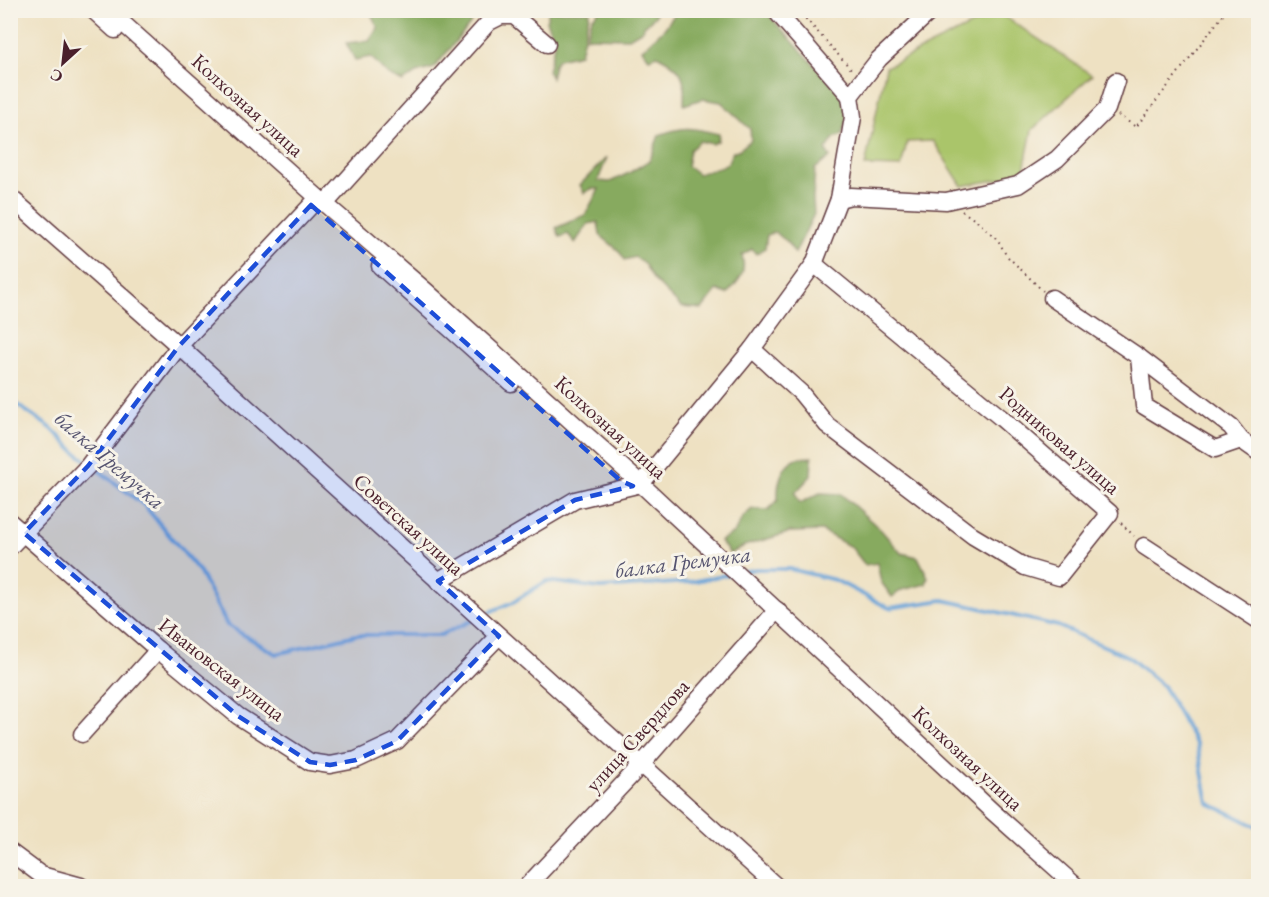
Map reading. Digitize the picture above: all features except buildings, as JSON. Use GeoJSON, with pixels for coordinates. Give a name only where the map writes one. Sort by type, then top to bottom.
{"type":"FeatureCollection","features":[{"type":"Feature","properties":{"kind":"street","name":"Колхозная улица"},"geometry":{"type":"LineString","coordinates":[[93,10],[426,291],[1076,886]]}},
{"type":"Feature","properties":{"kind":"street","name":"Колхозная улица"},"geometry":{"type":"LineString","coordinates":[[108,10],[318,202]]}},
{"type":"Feature","properties":{"kind":"street"},"geometry":{"type":"LineString","coordinates":[[438,581],[575,500],[637,485],[753,349],[814,264],[839,199],[853,117],[850,96],[775,10]]}},
{"type":"Feature","properties":{"kind":"street"},"geometry":{"type":"LineString","coordinates":[[850,96],[879,59],[932,10]]}},
{"type":"Feature","properties":{"kind":"street"},"geometry":{"type":"LineString","coordinates":[[10,547],[100,452],[179,346],[489,22],[501,16],[514,16],[547,44]]}},
{"type":"Feature","properties":{"kind":"street"},"geometry":{"type":"LineString","coordinates":[[839,199],[851,196],[946,201],[1018,185],[1057,159],[1107,109],[1116,81]]}},
{"type":"Feature","properties":{"kind":"street","name":"Советская улица"},"geometry":{"type":"LineString","coordinates":[[10,197],[179,346],[776,886]]}},
{"type":"Feature","properties":{"kind":"street","name":"Родниковая улица"},"geometry":{"type":"LineString","coordinates":[[753,349],[801,393],[827,425],[973,536],[1025,567],[1059,577],[1110,513],[1000,417],[814,264]]}},
{"type":"Feature","properties":{"kind":"street"},"geometry":{"type":"LineString","coordinates":[[1052,298],[1139,357],[1231,427],[1241,440],[1258,452]]}},
{"type":"Feature","properties":{"kind":"street"},"geometry":{"type":"LineString","coordinates":[[1139,357],[1144,406],[1215,449],[1241,440]]}},
{"type":"Feature","properties":{"kind":"street","name":"Ивановская улица"},"geometry":{"type":"LineString","coordinates":[[10,522],[238,716],[310,762],[330,765],[356,760],[398,741],[500,636]]}},
{"type":"Feature","properties":{"kind":"street"},"geometry":{"type":"LineString","coordinates":[[1144,546],[1258,620]]}},
{"type":"Feature","properties":{"kind":"street","name":"улица Свердлова"},"geometry":{"type":"LineString","coordinates":[[527,886],[642,765],[777,610]]}},
{"type":"Feature","properties":{"kind":"street"},"geometry":{"type":"LineString","coordinates":[[82,734],[158,650]]}},
{"type":"Feature","properties":{"kind":"street"},"geometry":{"type":"LineString","coordinates":[[10,852],[41,875],[81,886]]}},
{"type":"Feature","properties":{"kind":"path"},"geometry":{"type":"LineString","coordinates":[[815,10],[806,19],[861,82]]}},
{"type":"Feature","properties":{"kind":"path"},"geometry":{"type":"LineString","coordinates":[[1107,109],[1136,127],[1227,10]]}},
{"type":"Feature","properties":{"kind":"path"},"geometry":{"type":"LineString","coordinates":[[946,201],[978,222],[998,240],[1006,255],[1032,282],[1052,298]]}},
{"type":"Feature","properties":{"kind":"path"},"geometry":{"type":"LineString","coordinates":[[1110,513],[1144,546]]}},
{"type":"Feature","properties":{"kind":"highlighted area"},"geometry":{"type":"Polygon","coordinates":[[[311,205],[621,481],[633,486],[575,500],[438,581],[499,636],[397,741],[356,760],[330,765],[310,762],[238,716],[24,533],[88,466],[179,346],[311,205]]]}},
{"type":"Feature","properties":{"kind":"green space"},"geometry":{"type":"Polygon","coordinates":[[[475,10],[471,23],[434,68],[416,73],[403,82],[388,75],[371,57],[355,60],[346,43],[369,41],[378,28],[371,14],[366,11],[475,10]]]}},
{"type":"Feature","properties":{"kind":"green space"},"geometry":{"type":"Polygon","coordinates":[[[549,11],[590,11],[580,54],[558,59],[551,78],[548,71],[555,41],[546,21],[549,11]]]}},
{"type":"Feature","properties":{"kind":"green space"},"geometry":{"type":"Polygon","coordinates":[[[599,11],[656,11],[655,16],[641,31],[629,38],[586,37],[592,18],[599,11]]]}},
{"type":"Feature","properties":{"kind":"green space"},"geometry":{"type":"Polygon","coordinates":[[[677,11],[765,11],[842,95],[848,117],[842,135],[834,138],[826,150],[830,157],[815,169],[814,214],[795,253],[775,232],[767,235],[765,248],[756,254],[752,249],[742,255],[743,272],[727,294],[717,290],[702,309],[681,307],[653,279],[645,265],[635,257],[625,260],[618,250],[600,235],[598,222],[588,224],[575,243],[568,234],[560,237],[556,228],[585,215],[599,189],[591,189],[584,193],[580,185],[607,157],[598,181],[610,182],[650,160],[659,135],[689,128],[719,134],[718,141],[712,144],[700,141],[690,150],[687,166],[698,174],[728,163],[732,152],[751,140],[750,129],[721,102],[702,99],[684,105],[683,80],[678,69],[657,55],[649,58],[642,49],[664,29],[677,11]]]}},
{"type":"Feature","properties":{"kind":"green space"},"geometry":{"type":"Polygon","coordinates":[[[998,12],[1092,75],[1032,130],[1023,175],[962,186],[933,141],[907,142],[901,167],[865,166],[886,67],[998,12]]]}},
{"type":"Feature","properties":{"kind":"green space"},"geometry":{"type":"Polygon","coordinates":[[[812,457],[811,476],[795,493],[800,503],[820,493],[841,494],[881,530],[901,553],[918,557],[928,577],[926,584],[902,590],[892,597],[881,582],[877,563],[865,565],[851,547],[822,531],[791,532],[744,546],[730,554],[720,541],[734,533],[743,517],[752,509],[768,510],[778,500],[781,476],[787,465],[797,458],[812,457]]]}},
{"type":"Feature","properties":{"kind":"waterway","name":"балка Гремучка"},"geometry":{"type":"LineString","coordinates":[[10,400],[51,428],[87,461]]}},
{"type":"Feature","properties":{"kind":"waterway","name":"балка Гремучка"},"geometry":{"type":"LineString","coordinates":[[93,466],[144,505],[199,571],[227,625],[276,654],[356,635],[441,635],[475,619]]}},
{"type":"Feature","properties":{"kind":"waterway","name":"балка Гремучка"},"geometry":{"type":"LineString","coordinates":[[741,572],[756,569],[790,569],[835,580],[889,608],[943,600],[989,610],[1058,626],[1129,657],[1163,686],[1197,745],[1208,803],[1258,827]]}},
{"type":"Feature","properties":{"kind":"waterway","name":"балка Гремучка"},"geometry":{"type":"LineString","coordinates":[[485,614],[513,602],[547,581],[600,588],[690,582],[731,574]]}}]}
